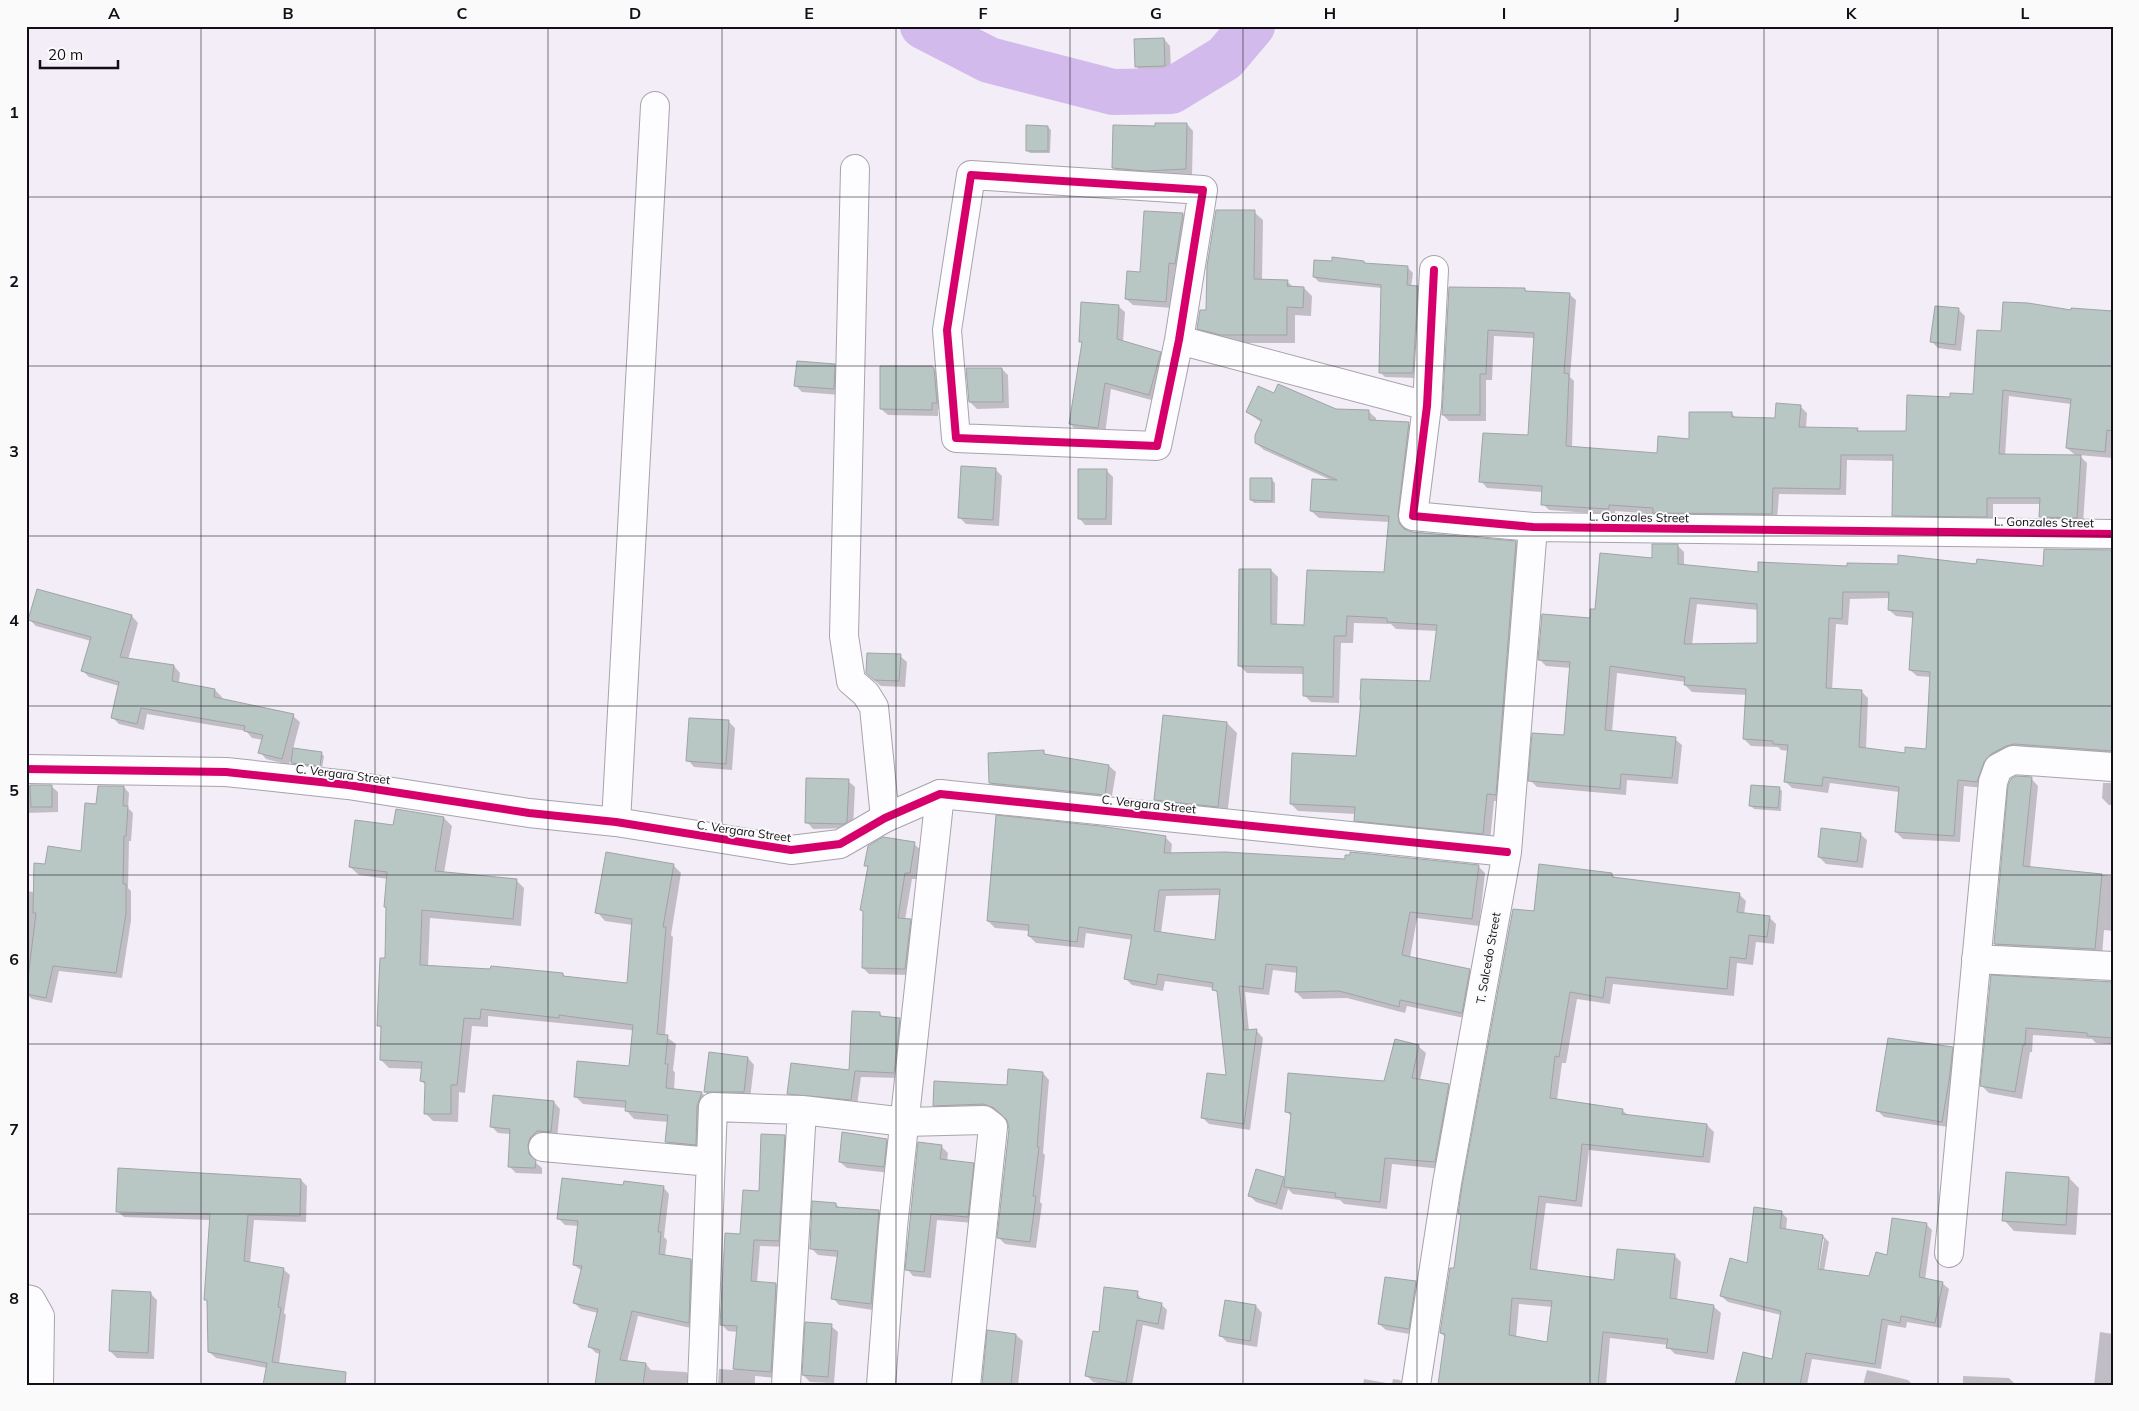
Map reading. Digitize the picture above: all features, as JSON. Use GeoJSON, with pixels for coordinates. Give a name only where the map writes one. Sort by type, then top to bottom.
{"type":"FeatureCollection","features":[{"type":"Feature","properties":{"kind":"street"},"geometry":{"type":"LineString","coordinates":[[616,822],[655,106]]}},
{"type":"Feature","properties":{"kind":"street"},"geometry":{"type":"LineString","coordinates":[[855,169],[844,636],[851,681],[866,694],[874,707],[885,818]]}},
{"type":"Feature","properties":{"kind":"street"},"geometry":{"type":"LineString","coordinates":[[971,175],[1203,190],[1179,340],[1157,446],[956,438],[947,330],[971,175]]}},
{"type":"Feature","properties":{"kind":"street","name":"L. Gonzales Street"},"geometry":{"type":"LineString","coordinates":[[1434,270],[1427,406],[1413,516],[1533,527],[2113,534]]}},
{"type":"Feature","properties":{"kind":"street"},"geometry":{"type":"LineString","coordinates":[[1179,340],[1427,406]]}},
{"type":"Feature","properties":{"kind":"street","name":"T. Salcedo Street"},"geometry":{"type":"LineString","coordinates":[[1416,1385],[1447,1183],[1507,852],[1533,527]]}},
{"type":"Feature","properties":{"kind":"street"},"geometry":{"type":"LineString","coordinates":[[1949,1253],[1993,782],[1998,768],[2013,760],[2113,767]]}},
{"type":"Feature","properties":{"kind":"street","name":"C. Vergara Street"},"geometry":{"type":"LineString","coordinates":[[26,769],[226,772],[348,785],[529,813],[616,822],[792,850],[840,844],[885,818],[940,794],[1507,852]]}},
{"type":"Feature","properties":{"kind":"street"},"geometry":{"type":"LineString","coordinates":[[881,1385],[893,1227],[940,794]]}},
{"type":"Feature","properties":{"kind":"street"},"geometry":{"type":"LineString","coordinates":[[1976,959],[2113,966]]}},
{"type":"Feature","properties":{"kind":"street"},"geometry":{"type":"LineString","coordinates":[[702,1385],[713,1107],[802,1110],[905,1122],[984,1120],[993,1127],[966,1385]]}},
{"type":"Feature","properties":{"kind":"street"},"geometry":{"type":"LineString","coordinates":[[786,1385],[802,1110]]}},
{"type":"Feature","properties":{"kind":"street"},"geometry":{"type":"LineString","coordinates":[[543,1147],[711,1162]]}},
{"type":"Feature","properties":{"kind":"street"},"geometry":{"type":"LineString","coordinates":[[26,1299],[31,1300],[40,1316],[39,1385]]}},
{"type":"Feature","properties":{"kind":"building"},"geometry":{"type":"Polygon","coordinates":[[[1164,38],[1165,66],[1135,67],[1134,39],[1164,38]]]}},
{"type":"Feature","properties":{"kind":"building"},"geometry":{"type":"Polygon","coordinates":[[[1155,123],[1187,123],[1186,169],[1145,171],[1112,168],[1113,125],[1155,126],[1155,123]]]}},
{"type":"Feature","properties":{"kind":"building"},"geometry":{"type":"Polygon","coordinates":[[[1026,125],[1048,126],[1048,151],[1026,151],[1026,125]]]}},
{"type":"Feature","properties":{"kind":"building"},"geometry":{"type":"Polygon","coordinates":[[[1216,210],[1255,210],[1254,279],[1288,280],[1287,286],[1304,287],[1303,308],[1287,307],[1287,335],[1221,335],[1197,329],[1200,310],[1206,310],[1207,266],[1216,210]]]}},
{"type":"Feature","properties":{"kind":"building"},"geometry":{"type":"Polygon","coordinates":[[[1144,211],[1183,213],[1175,264],[1169,263],[1166,302],[1125,299],[1127,271],[1140,272],[1144,211]]]}},
{"type":"Feature","properties":{"kind":"building"},"geometry":{"type":"Polygon","coordinates":[[[1332,257],[1364,261],[1364,263],[1408,266],[1407,285],[1418,286],[1413,373],[1379,373],[1381,285],[1313,277],[1314,260],[1332,261],[1332,257]]]}},
{"type":"Feature","properties":{"kind":"building"},"geometry":{"type":"Polygon","coordinates":[[[1449,287],[1525,288],[1525,291],[1570,293],[1564,373],[1569,374],[1566,446],[1657,453],[1658,436],[1689,439],[1689,412],[1732,412],[1732,417],[1775,418],[1776,403],[1801,405],[1799,427],[1858,428],[1857,431],[1906,431],[1907,395],[1950,397],[1950,393],[1973,394],[1977,330],[2001,331],[2003,302],[2028,303],[2071,310],[2071,308],[2113,311],[2113,431],[2107,430],[2105,452],[2066,448],[2071,399],[2003,390],[1999,454],[2081,455],[2077,518],[2039,517],[2040,498],[1987,498],[1987,517],[1892,516],[1893,455],[1841,455],[1840,489],[1773,488],[1772,514],[1653,513],[1653,508],[1609,505],[1609,509],[1541,505],[1542,486],[1479,482],[1483,433],[1528,435],[1534,333],[1488,330],[1486,374],[1480,374],[1480,415],[1442,415],[1449,287]]]}},
{"type":"Feature","properties":{"kind":"building"},"geometry":{"type":"Polygon","coordinates":[[[1081,302],[1119,305],[1117,339],[1161,352],[1149,395],[1105,383],[1098,428],[1069,424],[1082,342],[1079,342],[1081,302]]]}},
{"type":"Feature","properties":{"kind":"building"},"geometry":{"type":"Polygon","coordinates":[[[1935,306],[1959,308],[1955,345],[1930,342],[1935,306]]]}},
{"type":"Feature","properties":{"kind":"building"},"geometry":{"type":"Polygon","coordinates":[[[797,361],[835,364],[834,389],[794,386],[797,361]]]}},
{"type":"Feature","properties":{"kind":"building"},"geometry":{"type":"Polygon","coordinates":[[[880,366],[932,366],[934,368],[937,403],[932,403],[932,410],[880,409],[880,366]]]}},
{"type":"Feature","properties":{"kind":"building"},"geometry":{"type":"Polygon","coordinates":[[[966,368],[1002,368],[1003,402],[969,402],[966,368]]]}},
{"type":"Feature","properties":{"kind":"building"},"geometry":{"type":"Polygon","coordinates":[[[1278,384],[1336,409],[1369,410],[1369,420],[1409,422],[1398,514],[1399,523],[1404,529],[1412,532],[1516,541],[1496,795],[1487,794],[1483,834],[1354,821],[1355,807],[1290,804],[1292,753],[1356,756],[1361,679],[1430,681],[1437,625],[1387,622],[1387,618],[1347,616],[1346,636],[1334,636],[1333,697],[1303,696],[1303,667],[1238,666],[1239,569],[1271,569],[1271,624],[1304,625],[1307,570],[1384,572],[1389,516],[1310,511],[1312,479],[1337,480],[1255,443],[1255,435],[1262,420],[1246,412],[1258,386],[1274,393],[1278,384]]]}},
{"type":"Feature","properties":{"kind":"building"},"geometry":{"type":"Polygon","coordinates":[[[961,466],[996,468],[993,520],[958,518],[961,466]]]}},
{"type":"Feature","properties":{"kind":"building"},"geometry":{"type":"Polygon","coordinates":[[[1078,469],[1107,469],[1106,519],[1078,519],[1078,469]]]}},
{"type":"Feature","properties":{"kind":"building"},"geometry":{"type":"Polygon","coordinates":[[[1250,478],[1272,478],[1272,501],[1250,500],[1250,478]]]}},
{"type":"Feature","properties":{"kind":"building"},"geometry":{"type":"Polygon","coordinates":[[[1652,544],[1678,544],[1678,564],[1758,572],[1758,562],[1847,566],[1847,563],[1898,564],[1898,555],[1976,564],[1977,559],[2043,566],[2044,549],[2113,550],[2113,751],[2014,744],[2006,746],[1991,754],[1984,762],[1977,782],[1958,780],[1954,836],[1895,832],[1899,787],[1823,777],[1822,786],[1784,782],[1788,745],[1773,744],[1773,741],[1743,739],[1746,689],[1684,685],[1685,677],[1610,666],[1605,730],[1676,737],[1672,778],[1621,774],[1620,789],[1528,781],[1532,733],[1564,735],[1570,662],[1538,660],[1542,614],[1590,618],[1590,609],[1595,609],[1600,553],[1652,558],[1652,544]],[[1843,592],[1842,619],[1829,618],[1826,688],[1862,690],[1859,747],[1905,753],[1905,747],[1926,749],[1930,672],[1909,670],[1913,612],[1888,610],[1889,592],[1843,592]],[[1690,598],[1684,644],[1757,643],[1757,604],[1690,598]]]}},
{"type":"Feature","properties":{"kind":"building"},"geometry":{"type":"Polygon","coordinates":[[[37,589],[132,615],[120,657],[174,665],[172,681],[215,689],[214,697],[294,714],[282,759],[258,753],[263,735],[244,731],[245,726],[141,708],[137,724],[111,718],[119,682],[81,671],[91,637],[28,620],[37,589]]]}},
{"type":"Feature","properties":{"kind":"building"},"geometry":{"type":"Polygon","coordinates":[[[867,653],[901,654],[899,681],[874,680],[866,673],[867,653]]]}},
{"type":"Feature","properties":{"kind":"building"},"geometry":{"type":"Polygon","coordinates":[[[1163,715],[1227,722],[1218,807],[1154,800],[1163,715]]]}},
{"type":"Feature","properties":{"kind":"building"},"geometry":{"type":"Polygon","coordinates":[[[689,718],[729,720],[726,764],[686,761],[689,718]]]}},
{"type":"Feature","properties":{"kind":"building"},"geometry":{"type":"Polygon","coordinates":[[[293,748],[322,752],[320,766],[291,763],[293,748]]]}},
{"type":"Feature","properties":{"kind":"building"},"geometry":{"type":"Polygon","coordinates":[[[1044,750],[1044,754],[1109,765],[1105,795],[989,783],[988,753],[1044,750]]]}},
{"type":"Feature","properties":{"kind":"building"},"geometry":{"type":"Polygon","coordinates":[[[2016,776],[2032,777],[2023,866],[2102,874],[2095,949],[1994,944],[2008,785],[2011,779],[2016,776]]]}},
{"type":"Feature","properties":{"kind":"building"},"geometry":{"type":"Polygon","coordinates":[[[806,778],[849,779],[847,822],[844,824],[805,823],[806,778]]]}},
{"type":"Feature","properties":{"kind":"building"},"geometry":{"type":"Polygon","coordinates":[[[30,785],[52,785],[52,807],[31,807],[30,785]]]}},
{"type":"Feature","properties":{"kind":"building"},"geometry":{"type":"Polygon","coordinates":[[[1751,785],[1780,787],[1778,808],[1749,806],[1751,785]]]}},
{"type":"Feature","properties":{"kind":"building"},"geometry":{"type":"Polygon","coordinates":[[[98,786],[124,786],[123,806],[128,806],[126,836],[124,836],[123,884],[126,884],[126,914],[116,973],[53,966],[46,998],[26,994],[36,913],[33,913],[34,863],[45,864],[48,846],[81,851],[85,803],[96,804],[98,786]]]}},
{"type":"Feature","properties":{"kind":"building"},"geometry":{"type":"Polygon","coordinates":[[[396,809],[444,817],[435,871],[517,879],[513,919],[422,910],[420,965],[490,969],[491,966],[563,973],[563,976],[627,983],[632,919],[595,913],[606,852],[674,864],[663,927],[666,927],[657,1034],[668,1035],[665,1064],[668,1064],[666,1088],[702,1092],[697,1106],[696,1145],[665,1142],[668,1115],[625,1111],[626,1101],[574,1097],[577,1061],[629,1066],[633,1025],[559,1015],[559,1018],[481,1009],[480,1019],[464,1018],[457,1085],[451,1085],[451,1114],[424,1114],[425,1082],[420,1081],[422,1062],[380,1060],[381,1026],[377,1026],[380,958],[385,958],[386,907],[384,907],[387,872],[349,867],[355,820],[393,825],[396,809]]]}},
{"type":"Feature","properties":{"kind":"building"},"geometry":{"type":"Polygon","coordinates":[[[996,815],[1100,826],[1166,836],[1164,853],[1225,852],[1345,859],[1345,855],[1350,855],[1350,852],[1479,865],[1472,919],[1410,912],[1402,955],[1470,969],[1462,1013],[1400,1000],[1399,1007],[1339,991],[1295,992],[1297,967],[1266,964],[1263,989],[1239,986],[1244,1030],[1257,1029],[1244,1124],[1201,1118],[1207,1073],[1226,1075],[1217,991],[1212,990],[1213,983],[1158,974],[1156,985],[1124,979],[1132,935],[1079,927],[1077,942],[1028,936],[1029,925],[987,921],[996,815]],[[1220,889],[1159,890],[1154,931],[1215,940],[1220,889]]]}},
{"type":"Feature","properties":{"kind":"building"},"geometry":{"type":"Polygon","coordinates":[[[1821,828],[1861,833],[1857,862],[1818,857],[1821,828]]]}},
{"type":"Feature","properties":{"kind":"building"},"geometry":{"type":"Polygon","coordinates":[[[883,837],[915,842],[910,873],[905,873],[898,918],[911,919],[905,969],[862,968],[863,911],[860,910],[868,866],[864,866],[868,846],[883,837]]]}},
{"type":"Feature","properties":{"kind":"building"},"geometry":{"type":"Polygon","coordinates":[[[1539,864],[1612,873],[1612,877],[1740,893],[1737,912],[1770,916],[1767,937],[1749,935],[1746,959],[1730,957],[1727,989],[1606,977],[1603,998],[1570,992],[1559,1057],[1555,1056],[1550,1098],[1623,1109],[1622,1114],[1707,1124],[1703,1157],[1582,1144],[1576,1201],[1539,1196],[1530,1269],[1614,1280],[1617,1249],[1675,1254],[1670,1298],[1714,1305],[1707,1353],[1666,1348],[1668,1339],[1603,1332],[1598,1385],[1438,1385],[1445,1334],[1440,1333],[1450,1268],[1454,1268],[1461,1214],[1458,1214],[1462,1186],[1513,909],[1534,911],[1539,864]],[[1512,1298],[1509,1335],[1547,1342],[1552,1301],[1512,1298]]]}},
{"type":"Feature","properties":{"kind":"building"},"geometry":{"type":"Polygon","coordinates":[[[1991,975],[2113,982],[2113,1038],[2087,1036],[2087,1033],[2026,1028],[2025,1045],[2023,1045],[2015,1092],[1980,1086],[1991,975]]]}},
{"type":"Feature","properties":{"kind":"building"},"geometry":{"type":"Polygon","coordinates":[[[852,1011],[880,1012],[880,1016],[900,1018],[894,1073],[855,1071],[851,1100],[787,1094],[791,1063],[849,1070],[852,1011]]]}},
{"type":"Feature","properties":{"kind":"building"},"geometry":{"type":"Polygon","coordinates":[[[1888,1038],[1953,1047],[1942,1122],[1876,1111],[1888,1038]]]}},
{"type":"Feature","properties":{"kind":"building"},"geometry":{"type":"Polygon","coordinates":[[[1395,1039],[1419,1045],[1412,1078],[1449,1084],[1435,1162],[1385,1158],[1380,1202],[1335,1197],[1336,1193],[1284,1187],[1291,1113],[1285,1112],[1288,1073],[1384,1081],[1395,1039]]]}},
{"type":"Feature","properties":{"kind":"building"},"geometry":{"type":"Polygon","coordinates":[[[709,1052],[748,1057],[744,1092],[704,1092],[709,1052]]]}},
{"type":"Feature","properties":{"kind":"building"},"geometry":{"type":"Polygon","coordinates":[[[1008,1069],[1043,1072],[1037,1147],[1039,1147],[1033,1196],[1036,1196],[1030,1242],[997,1238],[1009,1129],[1007,1120],[994,1108],[984,1104],[933,1106],[934,1081],[1007,1085],[1008,1069]]]}},
{"type":"Feature","properties":{"kind":"building"},"geometry":{"type":"Polygon","coordinates":[[[493,1095],[554,1101],[551,1132],[537,1131],[530,1138],[528,1145],[529,1154],[536,1160],[535,1168],[508,1167],[510,1129],[490,1127],[493,1095]]]}},
{"type":"Feature","properties":{"kind":"building"},"geometry":{"type":"Polygon","coordinates":[[[842,1132],[887,1139],[884,1167],[839,1162],[842,1132]]]}},
{"type":"Feature","properties":{"kind":"building"},"geometry":{"type":"Polygon","coordinates":[[[761,1134],[785,1135],[779,1241],[754,1240],[751,1281],[776,1283],[771,1372],[733,1369],[737,1326],[720,1325],[725,1233],[740,1234],[743,1190],[759,1191],[761,1134]]]}},
{"type":"Feature","properties":{"kind":"building"},"geometry":{"type":"Polygon","coordinates":[[[918,1142],[942,1145],[940,1159],[974,1163],[968,1217],[931,1214],[924,1272],[905,1270],[918,1142]]]}},
{"type":"Feature","properties":{"kind":"building"},"geometry":{"type":"Polygon","coordinates":[[[118,1168],[301,1179],[300,1216],[248,1215],[244,1261],[284,1268],[278,1307],[281,1308],[272,1362],[346,1372],[345,1385],[263,1385],[267,1363],[208,1352],[207,1300],[204,1300],[210,1214],[116,1212],[118,1168]]]}},
{"type":"Feature","properties":{"kind":"building"},"geometry":{"type":"Polygon","coordinates":[[[1256,1169],[1284,1177],[1276,1204],[1248,1196],[1256,1169]]]}},
{"type":"Feature","properties":{"kind":"building"},"geometry":{"type":"Polygon","coordinates":[[[2006,1172],[2069,1177],[2066,1225],[2002,1221],[2006,1172]]]}},
{"type":"Feature","properties":{"kind":"building"},"geometry":{"type":"Polygon","coordinates":[[[562,1178],[623,1185],[624,1181],[664,1186],[658,1232],[661,1232],[659,1254],[691,1259],[689,1323],[632,1311],[620,1360],[646,1363],[643,1385],[595,1385],[600,1350],[588,1347],[598,1309],[573,1303],[582,1266],[573,1265],[578,1221],[557,1219],[562,1178]]]}},
{"type":"Feature","properties":{"kind":"building"},"geometry":{"type":"Polygon","coordinates":[[[812,1201],[836,1203],[836,1207],[879,1210],[871,1304],[831,1299],[838,1251],[810,1249],[812,1201]]]}},
{"type":"Feature","properties":{"kind":"building"},"geometry":{"type":"Polygon","coordinates":[[[1754,1207],[1782,1211],[1780,1228],[1823,1235],[1818,1269],[1869,1276],[1876,1252],[1887,1255],[1892,1218],[1927,1223],[1919,1277],[1943,1282],[1935,1323],[1901,1316],[1900,1323],[1882,1319],[1875,1364],[1806,1353],[1800,1385],[1735,1385],[1743,1352],[1772,1359],[1781,1311],[1720,1296],[1730,1258],[1747,1263],[1754,1207]]]}},
{"type":"Feature","properties":{"kind":"building"},"geometry":{"type":"Polygon","coordinates":[[[1385,1277],[1416,1281],[1409,1329],[1378,1324],[1385,1277]]]}},
{"type":"Feature","properties":{"kind":"building"},"geometry":{"type":"Polygon","coordinates":[[[1104,1287],[1138,1291],[1137,1298],[1162,1303],[1158,1324],[1137,1320],[1126,1383],[1085,1376],[1093,1331],[1099,1332],[1104,1287]]]}},
{"type":"Feature","properties":{"kind":"building"},"geometry":{"type":"Polygon","coordinates":[[[112,1290],[151,1292],[148,1353],[109,1351],[112,1290]]]}},
{"type":"Feature","properties":{"kind":"building"},"geometry":{"type":"Polygon","coordinates":[[[1225,1300],[1256,1305],[1250,1341],[1219,1336],[1225,1300]]]}},
{"type":"Feature","properties":{"kind":"building"},"geometry":{"type":"Polygon","coordinates":[[[805,1322],[832,1324],[828,1377],[802,1375],[805,1322]]]}},
{"type":"Feature","properties":{"kind":"building"},"geometry":{"type":"Polygon","coordinates":[[[987,1330],[1016,1334],[1011,1385],[982,1385],[987,1330]]]}},
{"type":"Feature","properties":{"kind":"waterway"},"geometry":{"type":"LineString","coordinates":[[923,26],[989,60],[1113,92],[1171,91],[1225,58],[1252,26]]}},
{"type":"Feature","properties":{"kind":"cycle path"},"geometry":{"type":"LineString","coordinates":[[971,175],[1203,190],[1179,340],[1157,446],[956,438],[947,330],[971,175]]}},
{"type":"Feature","properties":{"kind":"cycle path"},"geometry":{"type":"LineString","coordinates":[[1434,270],[1427,406],[1413,516],[1533,527],[2113,534]]}},
{"type":"Feature","properties":{"kind":"cycle path"},"geometry":{"type":"LineString","coordinates":[[26,769],[226,772],[348,785],[529,813],[616,822],[791,850],[840,844],[885,818],[940,794],[1507,852]]}}]}
